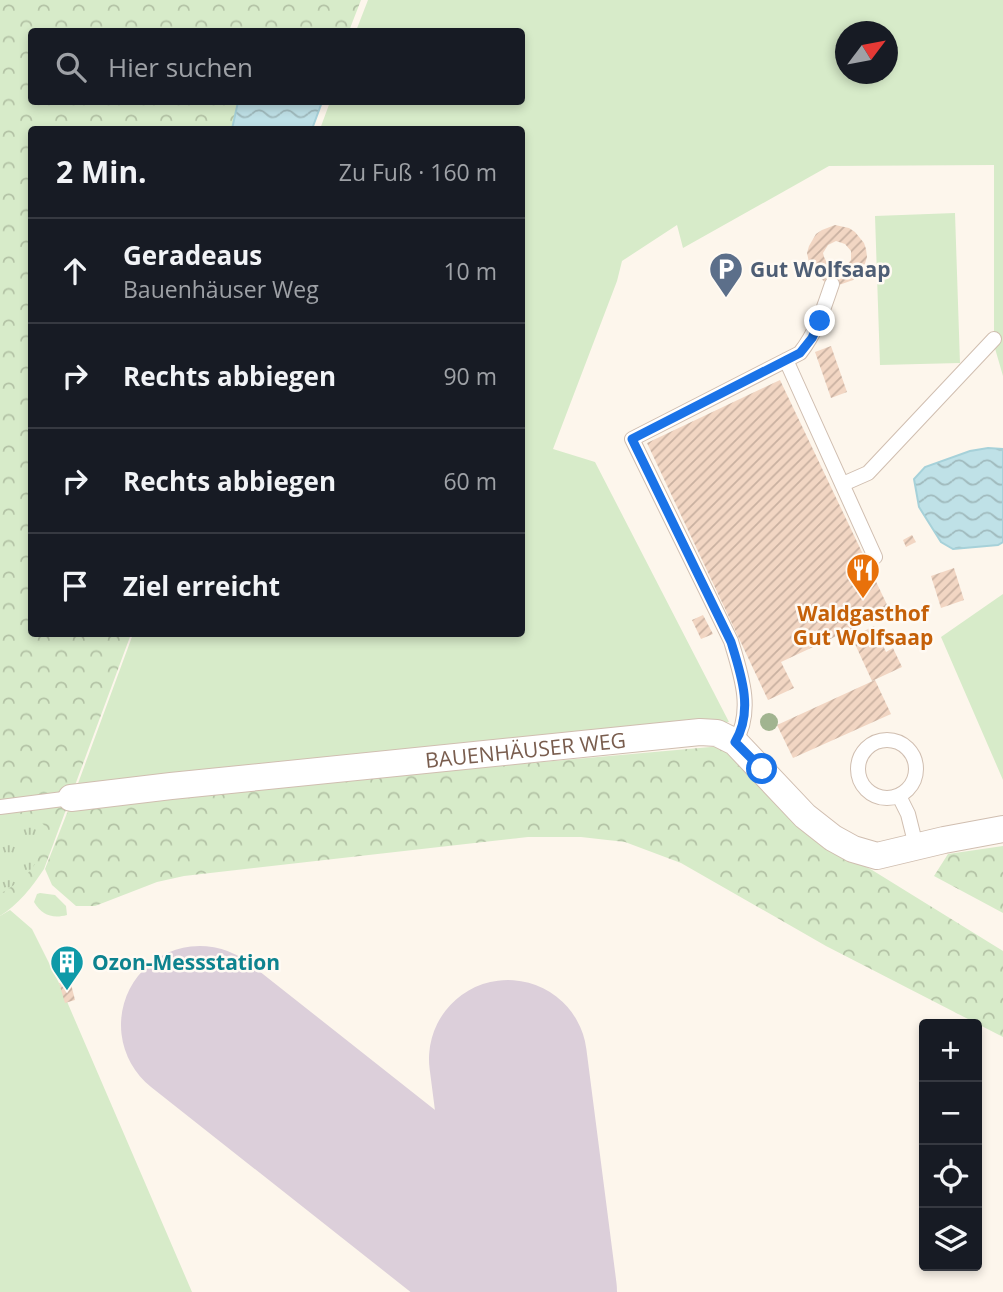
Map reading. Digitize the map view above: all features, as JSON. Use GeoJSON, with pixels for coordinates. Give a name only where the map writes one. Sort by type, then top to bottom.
{"type":"FeatureCollection","features":[{"type":"Feature","properties":{"kind":"street","name":"BAUENHÄUSER WEG"},"geometry":{"type":"LineString","coordinates":[[71,798],[700,732],[716,733],[735,742],[805,816],[833,838],[853,849],[877,856],[1003,829]]}},
{"type":"Feature","properties":{"kind":"lane"},"geometry":{"type":"LineString","coordinates":[[735,742],[742,730],[745,707],[742,676],[731,642],[632,439],[800,353],[812,338],[820,321],[832,284]]}},
{"type":"Feature","properties":{"kind":"lane"},"geometry":{"type":"LineString","coordinates":[[843,484],[868,473],[994,339]]}},
{"type":"Feature","properties":{"kind":"lane"},"geometry":{"type":"LineString","coordinates":[[786,360],[875,557]]}},
{"type":"Feature","properties":{"kind":"lane"},"geometry":{"type":"LineString","coordinates":[[878,741],[896,741],[911,752],[916,772],[913,782],[899,796],[888,799],[878,797],[868,792],[861,784],[858,763],[869,745],[878,741]]}},
{"type":"Feature","properties":{"kind":"lane"},"geometry":{"type":"LineString","coordinates":[[899,796],[908,814],[916,846]]}},
{"type":"Feature","properties":{"kind":"lane","name":"BAUENHÄUSER WEG"},"geometry":{"type":"LineString","coordinates":[[0,807],[71,798]]}},
{"type":"Feature","properties":{"kind":"green space"},"geometry":{"type":"Polygon","coordinates":[[[0,0],[361,0],[350,28],[28,28],[28,105],[237,105],[233,126],[28,126],[28,637],[130,637],[44,869],[13,907],[0,916],[0,0]]]}},
{"type":"Feature","properties":{"kind":"green space"},"geometry":{"type":"Polygon","coordinates":[[[368,0],[1003,0],[1003,376],[994,345],[994,165],[829,166],[683,248],[677,225],[622,261],[617,281],[553,449],[595,462],[729,722],[73,797],[132,637],[525,637],[525,126],[321,126],[329,105],[525,105],[525,28],[357,28],[368,0]]]}},
{"type":"Feature","properties":{"kind":"green space"},"geometry":{"type":"Polygon","coordinates":[[[955,213],[960,363],[880,365],[875,216],[955,213]]]}},
{"type":"Feature","properties":{"kind":"green space"},"geometry":{"type":"Polygon","coordinates":[[[1003,594],[1003,780],[941,637],[1003,594]]]}},
{"type":"Feature","properties":{"kind":"green space"},"geometry":{"type":"Polygon","coordinates":[[[733,745],[830,849],[872,870],[1003,951],[1003,1037],[982,1026],[982,1019],[968,1019],[826,946],[681,863],[625,842],[581,837],[528,837],[184,876],[157,882],[95,906],[76,906],[52,885],[45,869],[69,808],[204,792],[733,745]]]}},
{"type":"Feature","properties":{"kind":"green space"},"geometry":{"type":"Polygon","coordinates":[[[29,819],[40,822],[47,830],[41,852],[26,875],[0,894],[0,823],[29,819]]]}},
{"type":"Feature","properties":{"kind":"green space"},"geometry":{"type":"Polygon","coordinates":[[[1003,846],[1003,913],[934,876],[948,854],[1003,846]]]}},
{"type":"Feature","properties":{"kind":"green space"},"geometry":{"type":"Polygon","coordinates":[[[40,893],[55,895],[66,906],[67,915],[52,916],[40,910],[34,902],[40,893]]]}},
{"type":"Feature","properties":{"kind":"green space"},"geometry":{"type":"Polygon","coordinates":[[[10,910],[32,929],[59,983],[192,1292],[0,1292],[0,916],[10,910]]]}},
{"type":"Feature","properties":{"kind":"water"},"geometry":{"type":"Polygon","coordinates":[[[237,105],[321,105],[313,126],[233,126],[237,105]]]}},
{"type":"Feature","properties":{"kind":"water"},"geometry":{"type":"Polygon","coordinates":[[[1003,449],[1003,542],[998,545],[953,549],[941,542],[919,507],[914,479],[925,467],[970,451],[1003,449]]]}},
{"type":"Feature","properties":{"kind":"building"},"geometry":{"type":"Polygon","coordinates":[[[835,225],[849,228],[864,243],[867,257],[863,270],[853,280],[839,285],[825,282],[810,267],[807,253],[809,246],[816,234],[835,225]],[[836,241],[828,245],[823,253],[832,268],[845,267],[851,260],[851,251],[845,244],[836,241]]]}},
{"type":"Feature","properties":{"kind":"building"},"geometry":{"type":"Polygon","coordinates":[[[831,346],[847,392],[831,398],[815,352],[831,346]]]}},
{"type":"Feature","properties":{"kind":"building"},"geometry":{"type":"Polygon","coordinates":[[[780,380],[890,611],[781,662],[794,688],[768,700],[647,443],[780,380]]]}},
{"type":"Feature","properties":{"kind":"building"},"geometry":{"type":"Polygon","coordinates":[[[912,535],[916,542],[906,547],[903,540],[912,535]]]}},
{"type":"Feature","properties":{"kind":"building"},"geometry":{"type":"Polygon","coordinates":[[[954,568],[964,600],[941,608],[931,576],[954,568]]]}},
{"type":"Feature","properties":{"kind":"building"},"geometry":{"type":"Polygon","coordinates":[[[703,615],[713,634],[701,639],[692,620],[703,615]]]}},
{"type":"Feature","properties":{"kind":"building"},"geometry":{"type":"Polygon","coordinates":[[[874,626],[886,652],[893,648],[902,667],[872,681],[854,636],[874,626]]]}},
{"type":"Feature","properties":{"kind":"building"},"geometry":{"type":"Polygon","coordinates":[[[875,680],[891,714],[793,758],[777,725],[875,680]]]}},
{"type":"Feature","properties":{"kind":"building","name":"Ozon-Messstation"},"geometry":{"type":"Polygon","coordinates":[[[70,980],[75,1000],[65,1003],[59,983],[70,980]]]}},
{"type":"Feature","properties":{"kind":"runway"},"geometry":{"type":"LineString","coordinates":[[200,1025],[538,1292]]}},
{"type":"Feature","properties":{"kind":"runway"},"geometry":{"type":"LineString","coordinates":[[508,1059],[538,1292]]}},
{"type":"Feature","properties":{"kind":"place","name":"Gut Wolfsaap"},"geometry":{"type":"Point","coordinates":[726,299]}},
{"type":"Feature","properties":{"kind":"place","name":"Waldgasthof Gut Wolfsaap"},"geometry":{"type":"Point","coordinates":[863,600]}},
{"type":"Feature","properties":{"kind":"place","name":"Ozon-Messstation"},"geometry":{"type":"Point","coordinates":[67,992]}},
{"type":"Feature","properties":{"kind":"route"},"geometry":{"type":"LineString","coordinates":[[762,769],[735,742],[742,730],[745,707],[742,676],[731,642],[632,439],[800,353],[812,338],[820,321]]}}]}
